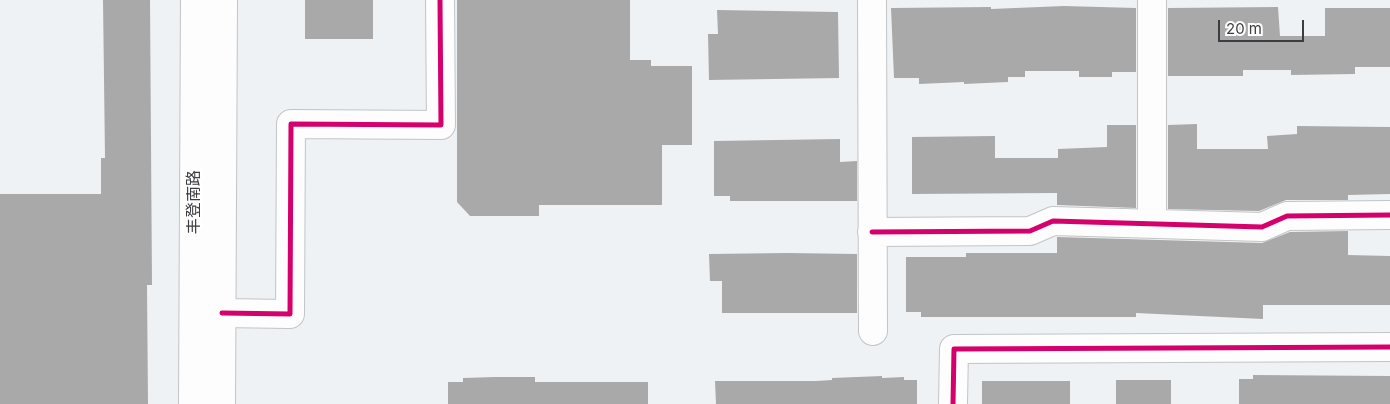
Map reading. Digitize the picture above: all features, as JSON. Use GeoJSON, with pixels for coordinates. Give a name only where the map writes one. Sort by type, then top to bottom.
{"type":"FeatureCollection","features":[{"type":"Feature","properties":{"kind":"street","name":"丰登南路"},"geometry":{"type":"LineString","coordinates":[[193,404],[195,0]]}},
{"type":"Feature","properties":{"kind":"street","name":"丰登南路"},"geometry":{"type":"LineString","coordinates":[[221,404],[223,0]]}},
{"type":"Feature","properties":{"kind":"street"},"geometry":{"type":"LineString","coordinates":[[222,313],[290,314],[291,124],[441,125],[440,0]]}},
{"type":"Feature","properties":{"kind":"street"},"geometry":{"type":"LineString","coordinates":[[872,0],[873,331]]}},
{"type":"Feature","properties":{"kind":"street"},"geometry":{"type":"LineString","coordinates":[[1152,0],[1152,224]]}},
{"type":"Feature","properties":{"kind":"street"},"geometry":{"type":"LineString","coordinates":[[872,232],[1030,231],[1053,221],[1262,226],[1287,216],[1390,215]]}},
{"type":"Feature","properties":{"kind":"street"},"geometry":{"type":"LineString","coordinates":[[954,404],[954,349],[1390,347]]}},
{"type":"Feature","properties":{"kind":"building"},"geometry":{"type":"Polygon","coordinates":[[[103,0],[150,0],[152,285],[147,285],[148,404],[0,404],[0,194],[101,194],[101,158],[105,158],[103,0]]]}},
{"type":"Feature","properties":{"kind":"building"},"geometry":{"type":"Polygon","coordinates":[[[305,0],[373,0],[373,39],[305,39],[305,0]]]}},
{"type":"Feature","properties":{"kind":"building"},"geometry":{"type":"Polygon","coordinates":[[[457,0],[630,0],[630,60],[651,60],[651,66],[692,66],[692,145],[662,145],[662,205],[539,205],[539,216],[470,216],[457,202],[457,0]]]}},
{"type":"Feature","properties":{"kind":"building"},"geometry":{"type":"Polygon","coordinates":[[[1064,6],[1136,8],[1136,72],[1112,72],[1112,77],[1079,77],[1079,71],[1025,71],[1025,77],[1008,77],[1008,82],[964,84],[964,82],[919,84],[919,78],[894,78],[891,8],[991,7],[991,9],[1064,6]]]}},
{"type":"Feature","properties":{"kind":"building"},"geometry":{"type":"Polygon","coordinates":[[[1278,7],[1280,36],[1325,36],[1325,8],[1390,8],[1390,67],[1355,67],[1355,74],[1291,75],[1291,70],[1243,70],[1243,76],[1168,76],[1168,8],[1278,7]]]}},
{"type":"Feature","properties":{"kind":"building"},"geometry":{"type":"Polygon","coordinates":[[[717,10],[838,12],[839,78],[709,80],[708,34],[718,34],[717,10]]]}},
{"type":"Feature","properties":{"kind":"building"},"geometry":{"type":"Polygon","coordinates":[[[1197,124],[1197,149],[1268,149],[1267,136],[1297,134],[1297,126],[1390,127],[1390,194],[1348,195],[1348,200],[1286,200],[1259,211],[1168,209],[1168,125],[1197,124]]]}},
{"type":"Feature","properties":{"kind":"building"},"geometry":{"type":"Polygon","coordinates":[[[1107,125],[1136,125],[1136,208],[1057,205],[1057,193],[912,194],[912,137],[995,136],[995,158],[1058,158],[1058,149],[1107,147],[1107,125]]]}},
{"type":"Feature","properties":{"kind":"building"},"geometry":{"type":"Polygon","coordinates":[[[840,139],[840,162],[857,161],[857,201],[730,201],[730,196],[714,196],[714,141],[840,139]]]}},
{"type":"Feature","properties":{"kind":"building"},"geometry":{"type":"Polygon","coordinates":[[[1348,231],[1348,255],[1390,256],[1390,305],[1263,305],[1263,319],[1136,313],[1136,317],[921,317],[921,312],[906,312],[906,257],[966,257],[966,253],[1057,253],[1057,237],[1262,243],[1290,232],[1348,231]]]}},
{"type":"Feature","properties":{"kind":"building"},"geometry":{"type":"Polygon","coordinates":[[[709,254],[857,254],[857,313],[722,313],[722,281],[710,281],[709,254]]]}},
{"type":"Feature","properties":{"kind":"building"},"geometry":{"type":"Polygon","coordinates":[[[1253,375],[1390,376],[1390,404],[1239,404],[1239,379],[1253,379],[1253,375]]]}},
{"type":"Feature","properties":{"kind":"building"},"geometry":{"type":"Polygon","coordinates":[[[882,376],[882,378],[904,377],[904,380],[917,380],[917,404],[716,404],[715,381],[816,381],[832,380],[832,378],[882,376]]]}},
{"type":"Feature","properties":{"kind":"building"},"geometry":{"type":"Polygon","coordinates":[[[535,377],[535,382],[648,382],[648,404],[448,404],[448,382],[463,382],[463,378],[535,377]]]}},
{"type":"Feature","properties":{"kind":"building"},"geometry":{"type":"Polygon","coordinates":[[[1116,380],[1171,380],[1171,404],[1116,404],[1116,380]]]}},
{"type":"Feature","properties":{"kind":"building"},"geometry":{"type":"Polygon","coordinates":[[[982,381],[1070,381],[1070,404],[982,404],[982,381]]]}},
{"type":"Feature","properties":{"kind":"cycle path"},"geometry":{"type":"LineString","coordinates":[[222,313],[290,314],[291,124],[441,125],[440,0]]}},
{"type":"Feature","properties":{"kind":"cycle path"},"geometry":{"type":"LineString","coordinates":[[872,232],[1030,231],[1053,221],[1262,227],[1287,216],[1390,215]]}},
{"type":"Feature","properties":{"kind":"cycle path"},"geometry":{"type":"LineString","coordinates":[[953,404],[954,349],[1390,347]]}}]}
